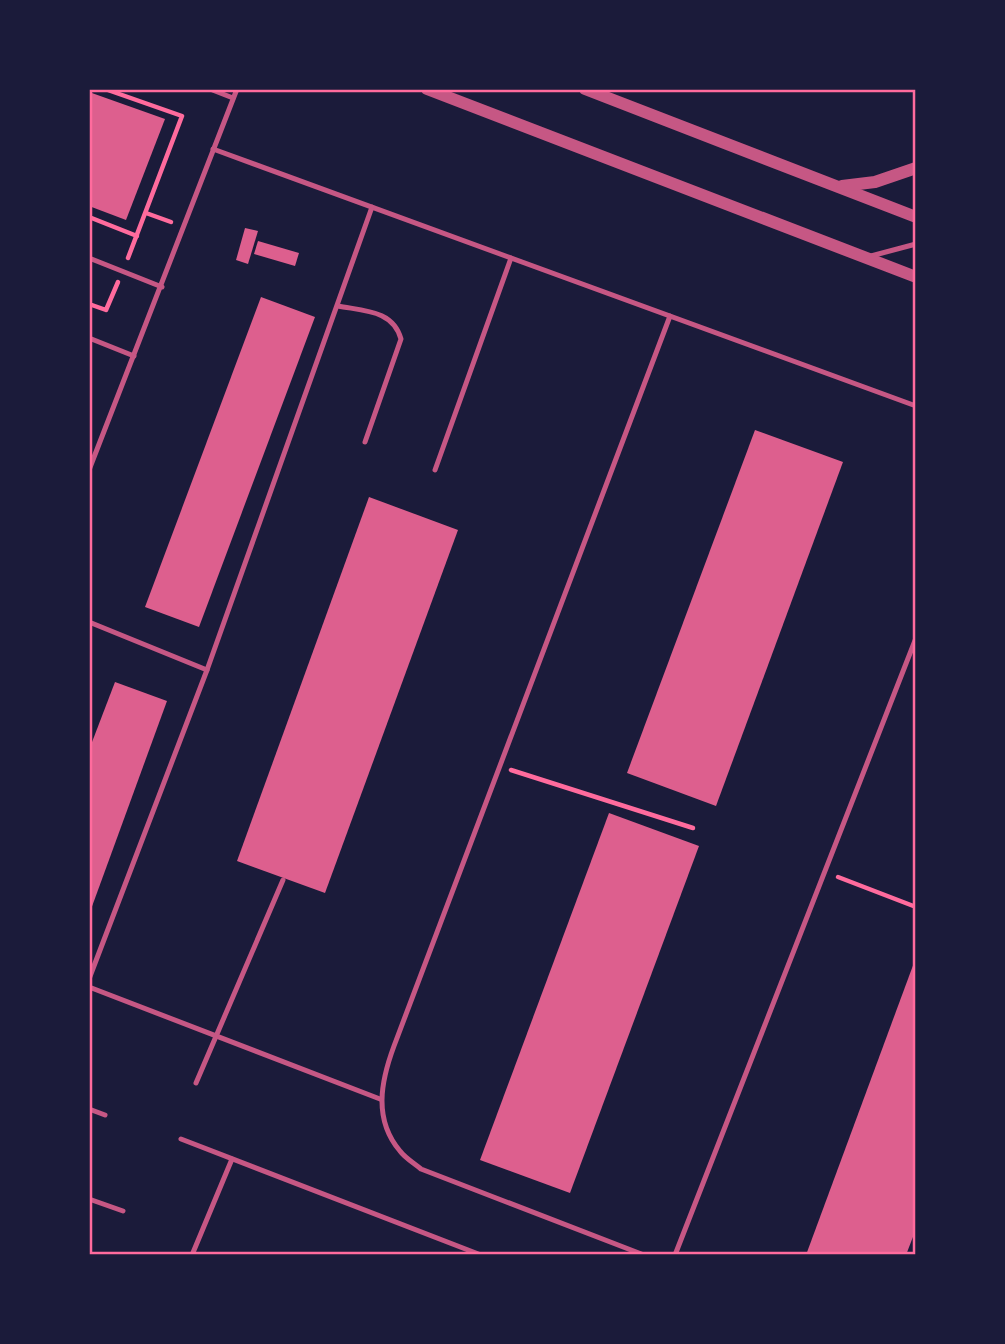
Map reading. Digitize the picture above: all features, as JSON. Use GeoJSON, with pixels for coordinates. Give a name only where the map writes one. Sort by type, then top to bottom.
{"type":"FeatureCollection","features":[{"type":"Feature","properties":{"kind":"street"},"geometry":{"type":"LineString","coordinates":[[427,89],[916,277]]}},
{"type":"Feature","properties":{"kind":"street"},"geometry":{"type":"LineString","coordinates":[[585,89],[611,94],[916,217]]}},
{"type":"Feature","properties":{"kind":"street"},"geometry":{"type":"LineString","coordinates":[[840,186],[875,182],[916,168]]}},
{"type":"Feature","properties":{"kind":"lane"},"geometry":{"type":"LineString","coordinates":[[210,89],[233,97]]}},
{"type":"Feature","properties":{"kind":"lane"},"geometry":{"type":"LineString","coordinates":[[89,470],[237,89]]}},
{"type":"Feature","properties":{"kind":"lane"},"geometry":{"type":"LineString","coordinates":[[213,149],[916,406]]}},
{"type":"Feature","properties":{"kind":"lane"},"geometry":{"type":"LineString","coordinates":[[89,979],[207,670],[372,207]]}},
{"type":"Feature","properties":{"kind":"lane"},"geometry":{"type":"LineString","coordinates":[[864,257],[916,244]]}},
{"type":"Feature","properties":{"kind":"lane"},"geometry":{"type":"LineString","coordinates":[[89,258],[162,287]]}},
{"type":"Feature","properties":{"kind":"lane"},"geometry":{"type":"LineString","coordinates":[[435,470],[511,258]]}},
{"type":"Feature","properties":{"kind":"lane"},"geometry":{"type":"LineString","coordinates":[[338,306],[390,319],[398,328],[401,339],[365,442]]}},
{"type":"Feature","properties":{"kind":"lane"},"geometry":{"type":"LineString","coordinates":[[643,1255],[421,1169],[400,1151],[386,1127],[380,1099],[384,1072],[670,316]]}},
{"type":"Feature","properties":{"kind":"lane"},"geometry":{"type":"LineString","coordinates":[[89,338],[134,356]]}},
{"type":"Feature","properties":{"kind":"lane"},"geometry":{"type":"LineString","coordinates":[[89,622],[207,670]]}},
{"type":"Feature","properties":{"kind":"lane"},"geometry":{"type":"LineString","coordinates":[[675,1255],[916,638]]}},
{"type":"Feature","properties":{"kind":"lane"},"geometry":{"type":"LineString","coordinates":[[196,1083],[283,880]]}},
{"type":"Feature","properties":{"kind":"lane"},"geometry":{"type":"LineString","coordinates":[[89,987],[380,1099]]}},
{"type":"Feature","properties":{"kind":"lane"},"geometry":{"type":"LineString","coordinates":[[89,1109],[105,1115]]}},
{"type":"Feature","properties":{"kind":"lane"},"geometry":{"type":"LineString","coordinates":[[181,1139],[481,1255]]}},
{"type":"Feature","properties":{"kind":"lane"},"geometry":{"type":"LineString","coordinates":[[192,1255],[232,1159]]}},
{"type":"Feature","properties":{"kind":"lane"},"geometry":{"type":"LineString","coordinates":[[89,1199],[123,1211]]}},
{"type":"Feature","properties":{"kind":"path"},"geometry":{"type":"LineString","coordinates":[[89,304],[106,310],[182,116],[105,89]]}},
{"type":"Feature","properties":{"kind":"path"},"geometry":{"type":"LineString","coordinates":[[146,213],[183,226]]}},
{"type":"Feature","properties":{"kind":"path"},"geometry":{"type":"LineString","coordinates":[[89,217],[137,236]]}},
{"type":"Feature","properties":{"kind":"path"},"geometry":{"type":"LineString","coordinates":[[500,766],[693,828]]}},
{"type":"Feature","properties":{"kind":"path"},"geometry":{"type":"LineString","coordinates":[[825,872],[916,906]]}},
{"type":"Feature","properties":{"kind":"building"},"geometry":{"type":"Polygon","coordinates":[[[89,92],[165,119],[126,220],[89,206],[89,92]]]}},
{"type":"Feature","properties":{"kind":"building"},"geometry":{"type":"Polygon","coordinates":[[[245,228],[258,231],[248,264],[236,260],[245,228]]]}},
{"type":"Feature","properties":{"kind":"building"},"geometry":{"type":"Polygon","coordinates":[[[258,241],[299,253],[295,266],[254,254],[258,241]]]}},
{"type":"Feature","properties":{"kind":"building"},"geometry":{"type":"Polygon","coordinates":[[[261,297],[315,317],[199,627],[145,607],[261,297]]]}},
{"type":"Feature","properties":{"kind":"building"},"geometry":{"type":"Polygon","coordinates":[[[755,430],[843,462],[716,806],[627,773],[755,430]]]}},
{"type":"Feature","properties":{"kind":"building"},"geometry":{"type":"Polygon","coordinates":[[[369,497],[458,530],[325,893],[237,861],[369,497]]]}},
{"type":"Feature","properties":{"kind":"building"},"geometry":{"type":"Polygon","coordinates":[[[115,682],[167,701],[90,912],[89,750],[115,682]]]}},
{"type":"Feature","properties":{"kind":"building"},"geometry":{"type":"Polygon","coordinates":[[[609,813],[699,846],[570,1193],[480,1160],[609,813]]]}},
{"type":"Feature","properties":{"kind":"building"},"geometry":{"type":"Polygon","coordinates":[[[915,960],[916,1229],[906,1255],[806,1255],[915,960]]]}}]}
